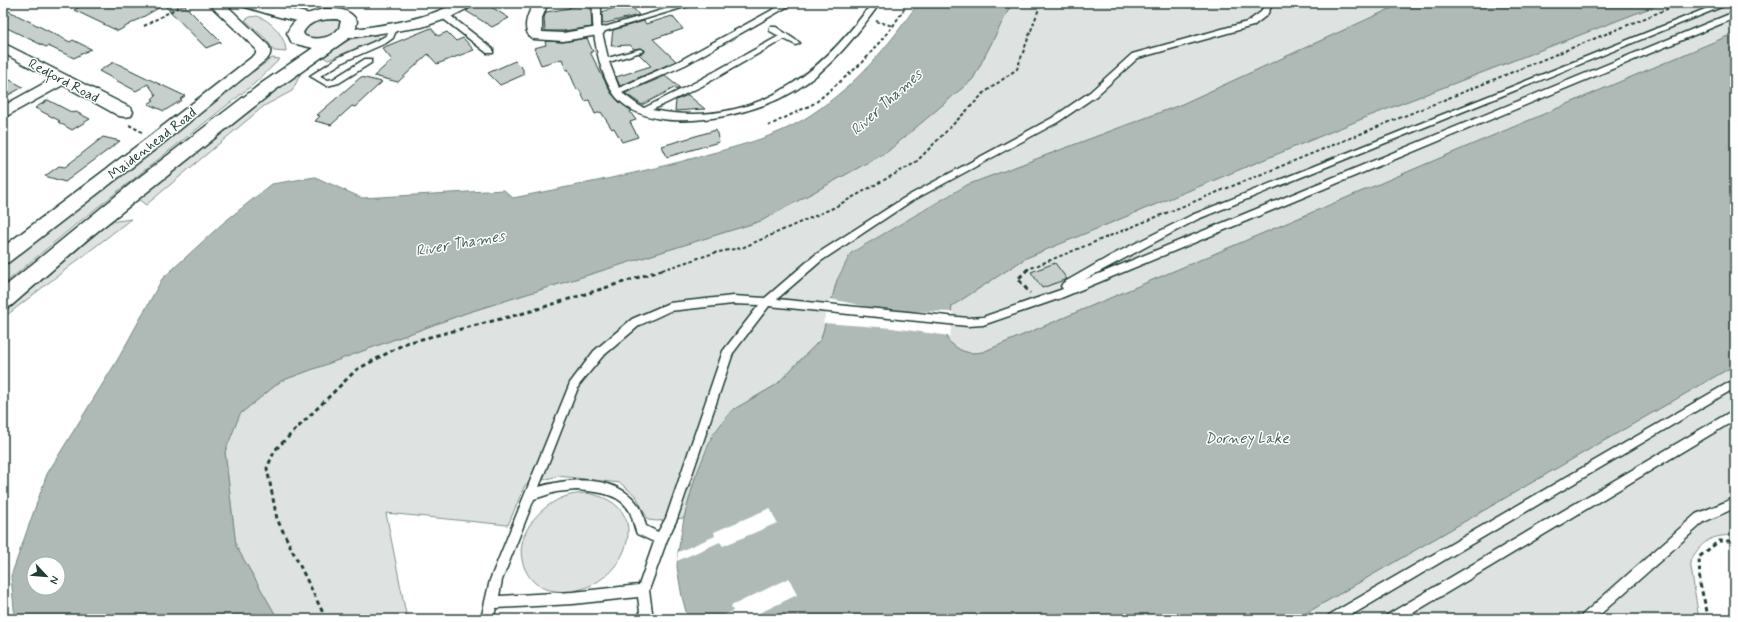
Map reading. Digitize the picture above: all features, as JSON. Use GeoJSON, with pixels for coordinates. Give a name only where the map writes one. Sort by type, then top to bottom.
{"type":"FeatureCollection","features":[{"type":"Feature","properties":{"kind":"main road"},"geometry":{"type":"LineString","coordinates":[[311,18],[332,13],[346,13],[349,27],[339,36],[322,43],[312,44],[304,42],[296,36],[299,26],[311,18],[324,3]]}},
{"type":"Feature","properties":{"kind":"main road","name":"Maidenhead Road"},"geometry":{"type":"LineString","coordinates":[[268,87],[289,60],[295,49],[296,36]]}},
{"type":"Feature","properties":{"kind":"main road","name":"Maidenhead Road"},"geometry":{"type":"LineString","coordinates":[[3,300],[82,233],[268,87],[296,69],[339,36]]}},
{"type":"Feature","properties":{"kind":"street"},"geometry":{"type":"LineString","coordinates":[[339,36],[422,23],[444,15],[467,3]]}},
{"type":"Feature","properties":{"kind":"street"},"geometry":{"type":"LineString","coordinates":[[541,3],[536,13],[533,28],[535,34],[538,36],[564,36],[598,31]]}},
{"type":"Feature","properties":{"kind":"street","name":"Maidenhead Road"},"geometry":{"type":"LineString","coordinates":[[3,257],[250,67],[263,55],[263,48],[218,5]]}},
{"type":"Feature","properties":{"kind":"street"},"geometry":{"type":"LineString","coordinates":[[253,5],[311,18]]}},
{"type":"Feature","properties":{"kind":"street"},"geometry":{"type":"LineString","coordinates":[[235,21],[253,5]]}},
{"type":"Feature","properties":{"kind":"street"},"geometry":{"type":"LineString","coordinates":[[253,5],[296,36]]}},
{"type":"Feature","properties":{"kind":"street"},"geometry":{"type":"LineString","coordinates":[[346,13],[370,25],[393,28]]}},
{"type":"Feature","properties":{"kind":"street","name":"Redford Road"},"geometry":{"type":"LineString","coordinates":[[3,47],[125,112]]}},
{"type":"Feature","properties":{"kind":"street"},"geometry":{"type":"LineString","coordinates":[[3,112],[63,79]]}},
{"type":"Feature","properties":{"kind":"lane"},"geometry":{"type":"LineString","coordinates":[[597,3],[598,31],[605,61],[618,92],[625,102],[644,111],[670,116],[720,114],[742,110],[770,100],[795,87],[815,72],[832,56],[876,3]]}},
{"type":"Feature","properties":{"kind":"lane"},"geometry":{"type":"LineString","coordinates":[[598,31],[694,3]]}},
{"type":"Feature","properties":{"kind":"lane"},"geometry":{"type":"LineString","coordinates":[[618,92],[682,63],[790,3]]}},
{"type":"Feature","properties":{"kind":"lane"},"geometry":{"type":"LineString","coordinates":[[647,619],[643,590],[661,539],[671,519],[728,351],[767,302],[818,258],[871,222],[907,200],[1006,148],[1060,116],[1093,94],[1134,56],[1250,24],[1264,13],[1270,3]]}},
{"type":"Feature","properties":{"kind":"lane"},"geometry":{"type":"LineString","coordinates":[[1035,299],[1195,217],[1727,3]]}},
{"type":"Feature","properties":{"kind":"lane"},"geometry":{"type":"LineString","coordinates":[[444,15],[490,51]]}},
{"type":"Feature","properties":{"kind":"lane"},"geometry":{"type":"LineString","coordinates":[[487,619],[496,580],[575,383],[598,354],[636,322],[670,307],[733,300],[968,322],[983,321],[1735,15]]}},
{"type":"Feature","properties":{"kind":"lane"},"geometry":{"type":"LineString","coordinates":[[368,61],[336,81],[328,83],[314,76],[336,62],[383,42],[390,36],[393,28]]}},
{"type":"Feature","properties":{"kind":"lane"},"geometry":{"type":"LineString","coordinates":[[773,29],[796,43]]}},
{"type":"Feature","properties":{"kind":"lane"},"geometry":{"type":"LineString","coordinates":[[644,111],[699,84],[784,36]]}},
{"type":"Feature","properties":{"kind":"lane"},"geometry":{"type":"LineString","coordinates":[[605,61],[640,51]]}},
{"type":"Feature","properties":{"kind":"lane"},"geometry":{"type":"LineString","coordinates":[[1333,619],[1735,383]]}},
{"type":"Feature","properties":{"kind":"lane"},"geometry":{"type":"LineString","coordinates":[[1391,619],[1735,414]]}},
{"type":"Feature","properties":{"kind":"lane"},"geometry":{"type":"LineString","coordinates":[[531,495],[556,487],[576,486],[602,488],[619,493],[634,510],[641,530],[661,539]]}},
{"type":"Feature","properties":{"kind":"lane"},"geometry":{"type":"LineString","coordinates":[[1586,619],[1700,518],[1735,503]]}},
{"type":"Feature","properties":{"kind":"lane"},"geometry":{"type":"LineString","coordinates":[[490,602],[573,598],[643,590]]}},
{"type":"Feature","properties":{"kind":"path"},"geometry":{"type":"LineString","coordinates":[[144,26],[186,3]]}},
{"type":"Feature","properties":{"kind":"path"},"geometry":{"type":"LineString","coordinates":[[768,126],[815,103],[863,62],[893,26],[908,3]]}},
{"type":"Feature","properties":{"kind":"path"},"geometry":{"type":"LineString","coordinates":[[326,619],[277,519],[267,468],[274,450],[356,370],[406,343],[528,312],[714,253],[744,247],[833,208],[915,163],[984,93],[1017,69],[1041,3]]}},
{"type":"Feature","properties":{"kind":"path"},"geometry":{"type":"LineString","coordinates":[[1035,299],[1018,279],[1027,269],[1682,3]]}},
{"type":"Feature","properties":{"kind":"path"},"geometry":{"type":"LineString","coordinates":[[864,18],[893,26]]}},
{"type":"Feature","properties":{"kind":"path"},"geometry":{"type":"LineString","coordinates":[[125,112],[156,140]]}},
{"type":"Feature","properties":{"kind":"path"},"geometry":{"type":"LineString","coordinates":[[1709,619],[1700,584],[1699,557],[1719,541],[1735,541]]}},
{"type":"Feature","properties":{"kind":"shaded area"},"geometry":{"type":"Polygon","coordinates":[[[1012,3],[1403,3],[1180,105],[967,185],[837,280],[821,339],[776,385],[731,411],[695,478],[684,518],[657,521],[648,520],[636,496],[620,483],[558,476],[525,485],[508,525],[386,513],[407,619],[278,619],[236,546],[225,451],[240,414],[281,381],[466,313],[761,221],[887,152],[973,79],[1012,3]]]}},
{"type":"Feature","properties":{"kind":"shaded area"},"geometry":{"type":"Polygon","coordinates":[[[1663,3],[1735,3],[1735,33],[983,352],[972,353],[963,351],[955,347],[947,339],[952,306],[1026,258],[1369,116],[1663,3]]]}},
{"type":"Feature","properties":{"kind":"shaded area"},"geometry":{"type":"Polygon","coordinates":[[[257,16],[267,21],[277,30],[281,35],[286,52],[274,51],[266,39],[245,20],[250,17],[257,16]]]}},
{"type":"Feature","properties":{"kind":"shaded area"},"geometry":{"type":"Polygon","coordinates":[[[335,18],[342,24],[335,34],[330,37],[314,39],[303,34],[304,29],[315,20],[335,18]]]}},
{"type":"Feature","properties":{"kind":"shaded area"},"geometry":{"type":"Polygon","coordinates":[[[376,35],[380,38],[328,60],[322,56],[351,39],[376,35]]]}},
{"type":"Feature","properties":{"kind":"shaded area"},"geometry":{"type":"Polygon","coordinates":[[[272,58],[280,59],[254,84],[75,225],[3,285],[3,263],[251,71],[253,72],[272,58]]]}},
{"type":"Feature","properties":{"kind":"shaded area"},"geometry":{"type":"Polygon","coordinates":[[[303,69],[292,91],[264,106],[146,205],[138,199],[270,93],[303,69]]]}},
{"type":"Feature","properties":{"kind":"shaded area"},"geometry":{"type":"Polygon","coordinates":[[[131,219],[3,318],[3,314],[110,222],[131,219]]]}},
{"type":"Feature","properties":{"kind":"shaded area"},"geometry":{"type":"Polygon","coordinates":[[[1735,365],[1735,535],[1719,536],[1708,540],[1699,548],[1690,561],[1699,619],[1296,619],[1735,365]]]}},
{"type":"Feature","properties":{"kind":"shaded area"},"geometry":{"type":"Polygon","coordinates":[[[585,493],[610,501],[624,515],[628,533],[623,553],[611,570],[593,584],[571,591],[542,588],[533,581],[525,569],[522,558],[524,535],[537,515],[556,500],[573,494],[585,493]]]}},
{"type":"Feature","properties":{"kind":"water","name":"River Thames"},"geometry":{"type":"Polygon","coordinates":[[[918,3],[1012,3],[973,79],[887,152],[761,221],[466,313],[281,381],[240,414],[225,452],[236,546],[278,619],[15,619],[11,576],[47,474],[118,359],[162,279],[223,223],[272,184],[315,177],[362,198],[504,190],[513,198],[657,167],[760,139],[800,122],[843,90],[871,64],[895,35],[918,3]]]}},
{"type":"Feature","properties":{"kind":"water","name":"Dorney Lake"},"geometry":{"type":"Polygon","coordinates":[[[1403,3],[1663,3],[1369,116],[1026,258],[952,306],[947,339],[955,347],[963,351],[972,353],[983,352],[1735,33],[1735,365],[1296,619],[688,619],[682,597],[677,567],[678,552],[684,518],[695,478],[712,436],[731,411],[776,385],[821,339],[837,280],[851,253],[967,185],[1180,105],[1403,3]]]}},
{"type":"Feature","properties":{"kind":"pier"},"geometry":{"type":"Polygon","coordinates":[[[830,299],[874,308],[907,311],[953,312],[950,336],[892,328],[823,323],[830,299]]]}},
{"type":"Feature","properties":{"kind":"pier"},"geometry":{"type":"Polygon","coordinates":[[[770,508],[777,523],[723,546],[720,542],[677,561],[678,552],[715,536],[714,532],[770,508]]]}},
{"type":"Feature","properties":{"kind":"pier"},"geometry":{"type":"Polygon","coordinates":[[[789,578],[797,595],[747,619],[716,619],[733,611],[731,606],[789,578]]]}},
{"type":"Feature","properties":{"kind":"building"},"geometry":{"type":"Polygon","coordinates":[[[88,3],[182,3],[221,42],[206,48],[164,5],[118,31],[74,10],[88,3]]]}},
{"type":"Feature","properties":{"kind":"building"},"geometry":{"type":"Polygon","coordinates":[[[479,3],[485,3],[509,18],[492,27],[466,11],[479,3]]]}},
{"type":"Feature","properties":{"kind":"building"},"geometry":{"type":"Polygon","coordinates":[[[588,3],[591,12],[592,27],[563,31],[545,31],[544,18],[546,12],[588,3]]]}},
{"type":"Feature","properties":{"kind":"building"},"geometry":{"type":"Polygon","coordinates":[[[629,3],[639,15],[602,24],[602,12],[629,3]]]}},
{"type":"Feature","properties":{"kind":"building"},"geometry":{"type":"Polygon","coordinates":[[[3,8],[70,42],[73,40],[91,49],[74,58],[48,46],[46,47],[3,26],[3,8]]]}},
{"type":"Feature","properties":{"kind":"building"},"geometry":{"type":"Polygon","coordinates":[[[672,16],[683,29],[653,39],[676,61],[620,86],[616,77],[651,66],[639,54],[645,50],[640,48],[634,49],[630,45],[611,46],[613,30],[644,21],[646,24],[672,16]]]}},
{"type":"Feature","properties":{"kind":"building"},"geometry":{"type":"Polygon","coordinates":[[[431,28],[438,36],[447,32],[456,41],[463,38],[474,50],[437,64],[428,54],[398,82],[374,76],[392,60],[382,48],[431,28]]]}},
{"type":"Feature","properties":{"kind":"building"},"geometry":{"type":"Polygon","coordinates":[[[587,38],[593,52],[590,52],[611,93],[619,102],[632,111],[630,112],[636,120],[630,122],[638,137],[622,142],[614,128],[612,129],[601,112],[595,114],[589,100],[585,101],[579,89],[577,90],[562,59],[541,65],[534,48],[546,45],[545,41],[563,42],[587,38]]]}},
{"type":"Feature","properties":{"kind":"building"},"geometry":{"type":"Polygon","coordinates":[[[515,61],[523,69],[523,75],[500,85],[488,73],[515,61]]]}},
{"type":"Feature","properties":{"kind":"building"},"geometry":{"type":"Polygon","coordinates":[[[114,62],[185,96],[180,99],[182,100],[164,111],[148,104],[154,100],[152,99],[156,95],[148,84],[136,91],[99,71],[114,62]]]}},
{"type":"Feature","properties":{"kind":"building"},"geometry":{"type":"Polygon","coordinates":[[[665,76],[680,88],[676,90],[676,87],[642,105],[625,93],[665,76]]]}},
{"type":"Feature","properties":{"kind":"building"},"geometry":{"type":"Polygon","coordinates":[[[361,77],[382,82],[355,107],[352,106],[331,125],[315,121],[320,116],[317,115],[361,77]]]}},
{"type":"Feature","properties":{"kind":"building"},"geometry":{"type":"Polygon","coordinates":[[[10,80],[23,87],[3,98],[3,84],[10,80]]]}},
{"type":"Feature","properties":{"kind":"building"},"geometry":{"type":"Polygon","coordinates":[[[688,95],[705,109],[675,111],[676,100],[688,95]]]}},
{"type":"Feature","properties":{"kind":"building"},"geometry":{"type":"Polygon","coordinates":[[[48,100],[73,113],[76,112],[90,119],[72,130],[58,122],[60,121],[35,108],[48,100]]]}},
{"type":"Feature","properties":{"kind":"building"},"geometry":{"type":"Polygon","coordinates":[[[716,130],[719,142],[667,157],[662,146],[716,130]]]}},
{"type":"Feature","properties":{"kind":"building"},"geometry":{"type":"Polygon","coordinates":[[[103,137],[120,141],[65,182],[45,176],[59,166],[65,167],[103,137]]]}},
{"type":"Feature","properties":{"kind":"building"},"geometry":{"type":"Polygon","coordinates":[[[1055,263],[1067,279],[1042,288],[1031,272],[1055,263]]]}}]}
